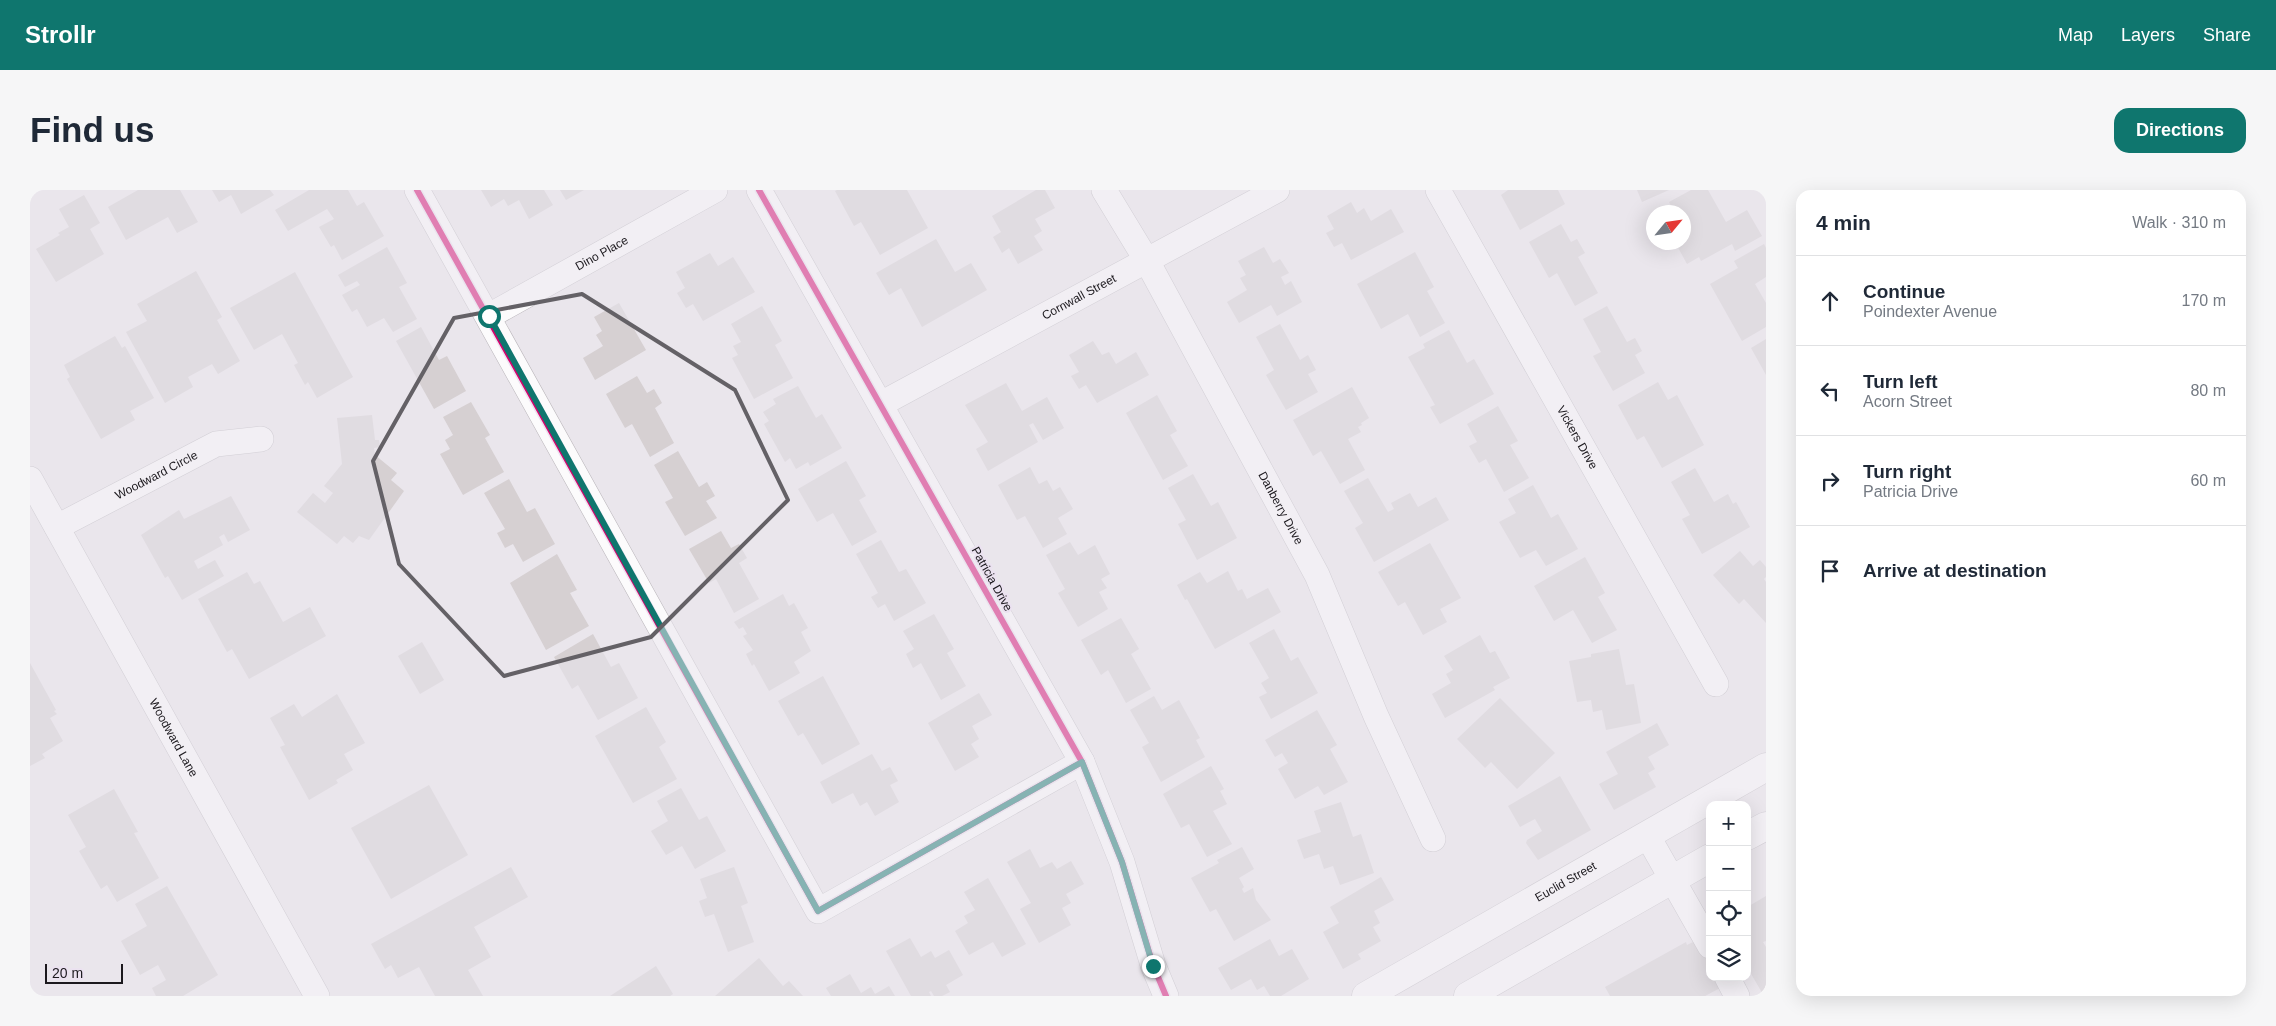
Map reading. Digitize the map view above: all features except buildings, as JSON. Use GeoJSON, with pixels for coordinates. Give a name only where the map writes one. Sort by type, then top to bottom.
{"type":"FeatureCollection","features":[{"type":"Feature","properties":{"kind":"main road","name":"Euclid Street"},"geometry":{"type":"LineString","coordinates":[[1366,996],[1766,767]]}},
{"type":"Feature","properties":{"kind":"main road"},"geometry":{"type":"LineString","coordinates":[[1751,834],[1766,826]]}},
{"type":"Feature","properties":{"kind":"main road"},"geometry":{"type":"LineString","coordinates":[[1468,996],[1706,860]]}},
{"type":"Feature","properties":{"kind":"street"},"geometry":{"type":"LineString","coordinates":[[417,190],[489,316],[818,911],[1082,762]]}},
{"type":"Feature","properties":{"kind":"street","name":"Dino Place"},"geometry":{"type":"LineString","coordinates":[[489,316],[715,190]]}},
{"type":"Feature","properties":{"kind":"street","name":"Patricia Drive"},"geometry":{"type":"LineString","coordinates":[[759,190],[1082,762],[1122,862],[1153,966],[1166,996]]}},
{"type":"Feature","properties":{"kind":"street","name":"Danberry Drive"},"geometry":{"type":"LineString","coordinates":[[1104,190],[1147,261],[1317,574],[1376,716],[1433,839]]}},
{"type":"Feature","properties":{"kind":"street","name":"Cornwall Street"},"geometry":{"type":"LineString","coordinates":[[881,404],[1277,190]]}},
{"type":"Feature","properties":{"kind":"street","name":"Vickers Drive"},"geometry":{"type":"LineString","coordinates":[[1438,190],[1716,684]]}},
{"type":"Feature","properties":{"kind":"street","name":"Woodward Circle"},"geometry":{"type":"LineString","coordinates":[[57,527],[216,444],[261,439]]}},
{"type":"Feature","properties":{"kind":"street","name":"Woodward Lane"},"geometry":{"type":"LineString","coordinates":[[30,479],[317,996]]}},
{"type":"Feature","properties":{"kind":"street"},"geometry":{"type":"LineString","coordinates":[[1647,835],[1706,939]]}},
{"type":"Feature","properties":{"kind":"street"},"geometry":{"type":"LineString","coordinates":[[1729,981],[1737,996]]}},
{"type":"Feature","properties":{"kind":"highlighted area"},"geometry":{"type":"Polygon","coordinates":[[[582,294],[735,390],[788,500],[651,637],[504,676],[399,564],[373,461],[454,318],[582,294]]]}},
{"type":"Feature","properties":{"kind":"cycle path"},"geometry":{"type":"LineString","coordinates":[[417,190],[818,911],[1082,762]]}},
{"type":"Feature","properties":{"kind":"cycle path"},"geometry":{"type":"LineString","coordinates":[[759,190],[1082,762],[1122,862],[1153,965],[1166,996]]}},
{"type":"Feature","properties":{"kind":"route"},"geometry":{"type":"LineString","coordinates":[[489,316],[818,911],[1082,762],[1122,862],[1153,966]]}}]}
